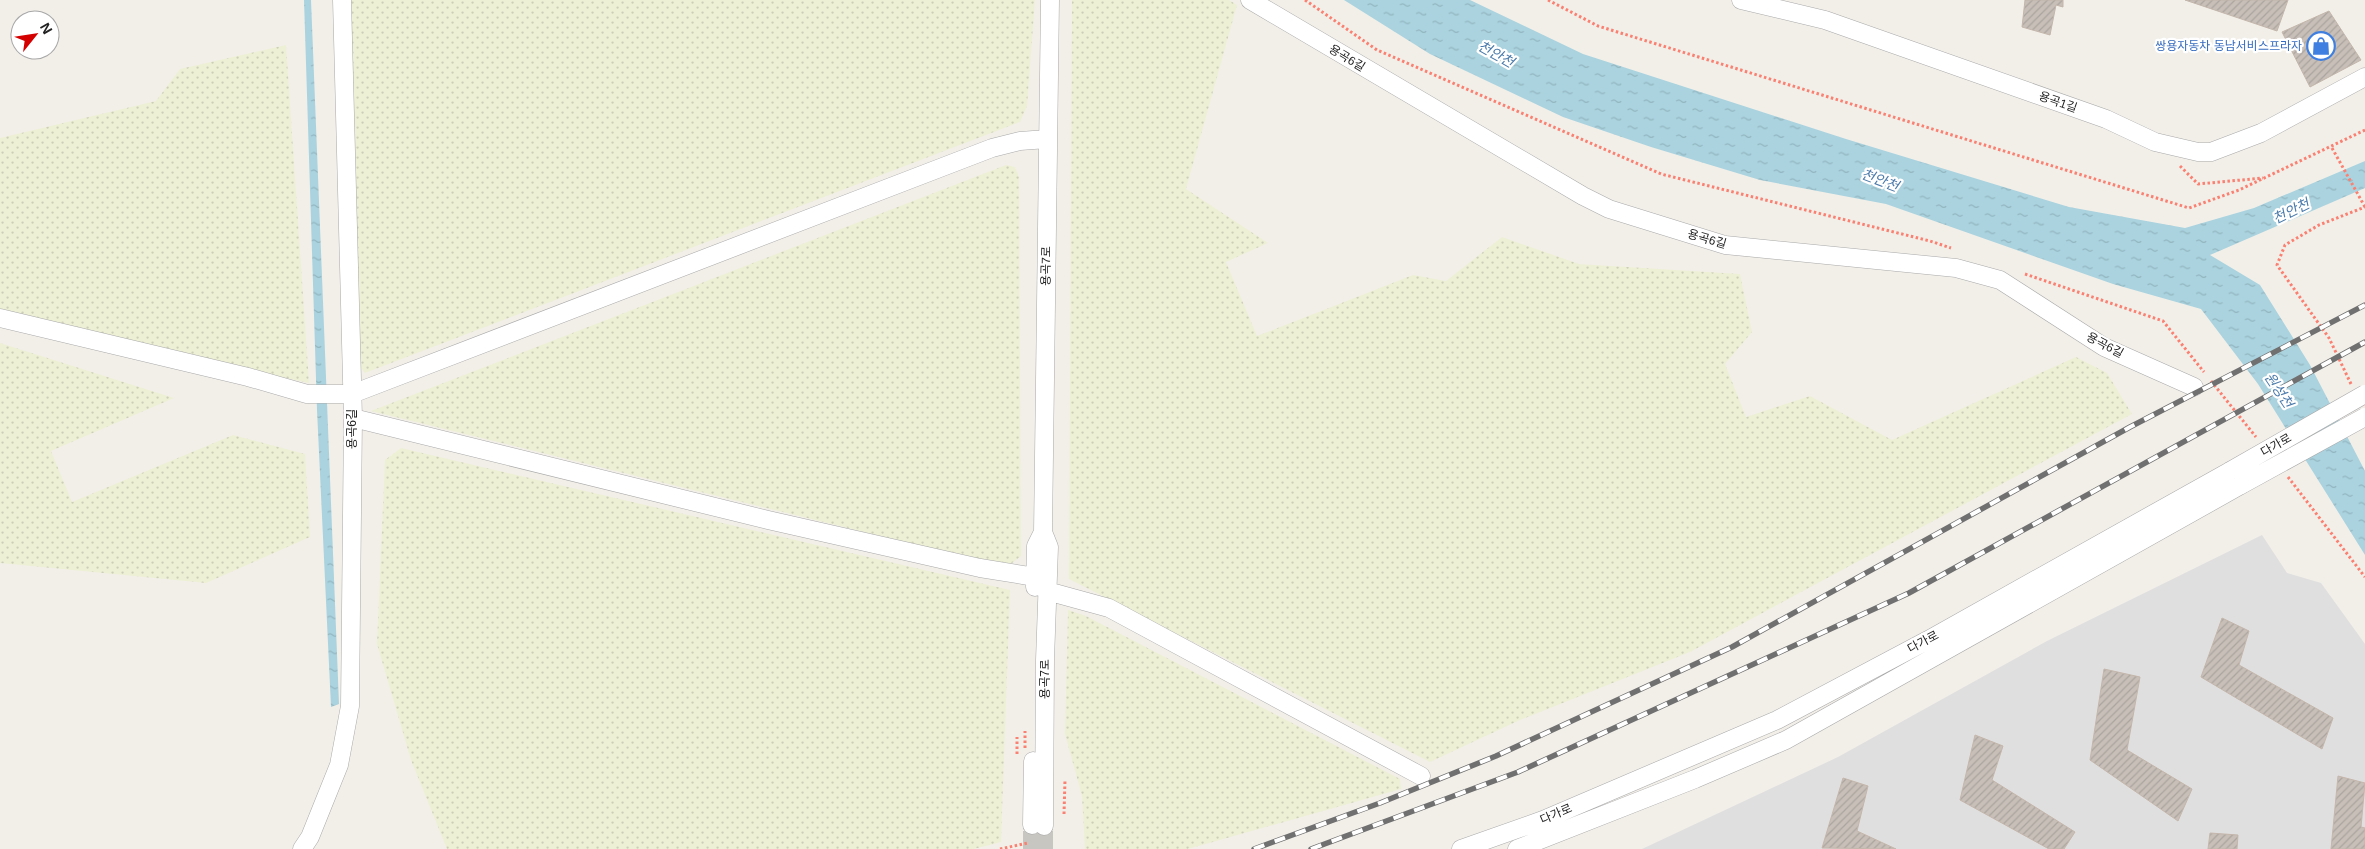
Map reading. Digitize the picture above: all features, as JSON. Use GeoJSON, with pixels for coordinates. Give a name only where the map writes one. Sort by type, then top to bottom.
{"type":"FeatureCollection","features":[{"type":"Feature","properties":{"kind":"street","name":"용곡6길"},"geometry":{"type":"LineString","coordinates":[[302,849],[310,837],[339,765],[350,706],[353,418],[346,393],[342,0]]}},
{"type":"Feature","properties":{"kind":"street","name":"용곡7로"},"geometry":{"type":"LineString","coordinates":[[1043,532],[1036,546],[1035,577],[1038,825],[1049,547],[1043,532],[1050,0]]}},
{"type":"Feature","properties":{"kind":"street","name":"용곡6길"},"geometry":{"type":"LineString","coordinates":[[1250,0],[1583,196],[1610,209],[1725,245],[1956,268],[2000,280],[2104,347],[2194,387]]}},
{"type":"Feature","properties":{"kind":"street","name":"용곡1길"},"geometry":{"type":"LineString","coordinates":[[1741,0],[1825,20],[2106,119],[2155,142],[2198,152],[2211,152],[2261,133],[2365,77]]}},
{"type":"Feature","properties":{"kind":"street"},"geometry":{"type":"LineString","coordinates":[[0,318],[248,377],[307,394],[346,393],[992,148],[1020,141],[1047,139]]}},
{"type":"Feature","properties":{"kind":"street","name":"다가로"},"geometry":{"type":"LineString","coordinates":[[1460,849],[1543,820],[1777,720],[1928,640],[2230,471],[2360,393]]}},
{"type":"Feature","properties":{"kind":"street","name":"다가로"},"geometry":{"type":"LineString","coordinates":[[1517,849],[1695,779],[1786,740],[2365,417]]}},
{"type":"Feature","properties":{"kind":"street"},"geometry":{"type":"LineString","coordinates":[[353,418],[778,522],[980,568],[1035,577]]}},
{"type":"Feature","properties":{"kind":"street"},"geometry":{"type":"LineString","coordinates":[[1047,591],[1109,608],[1421,776]]}},
{"type":"Feature","properties":{"kind":"path"},"geometry":{"type":"LineString","coordinates":[[1305,0],[1377,50],[1661,174],[1930,241],[1958,251]]}},
{"type":"Feature","properties":{"kind":"path"},"geometry":{"type":"LineString","coordinates":[[1548,0],[1598,26],[2189,208],[2239,190],[2332,148],[2365,130]]}},
{"type":"Feature","properties":{"kind":"path"},"geometry":{"type":"LineString","coordinates":[[2332,148],[2365,207],[2319,225],[2285,245],[2277,265],[2328,338],[2360,393]]}},
{"type":"Feature","properties":{"kind":"path"},"geometry":{"type":"LineString","coordinates":[[2176,163],[2198,184],[2266,177]]}},
{"type":"Feature","properties":{"kind":"path"},"geometry":{"type":"LineString","coordinates":[[2023,273],[2163,321],[2262,444]]}},
{"type":"Feature","properties":{"kind":"path"},"geometry":{"type":"LineString","coordinates":[[2287,476],[2365,578]]}},
{"type":"Feature","properties":{"kind":"path"},"geometry":{"type":"LineString","coordinates":[[1064,814],[1065,780]]}},
{"type":"Feature","properties":{"kind":"shaded area"},"geometry":{"type":"Polygon","coordinates":[[[2262,535],[2287,573],[2321,583],[2365,644],[2365,849],[1642,849],[1838,757],[2047,641],[2262,535]]]}},
{"type":"Feature","properties":{"kind":"green space"},"geometry":{"type":"Polygon","coordinates":[[[343,0],[1035,0],[1027,106],[1020,122],[365,373],[354,360],[343,0]]]}},
{"type":"Feature","properties":{"kind":"green space"},"geometry":{"type":"Polygon","coordinates":[[[1072,0],[1229,0],[1237,5],[1186,189],[1268,243],[1226,262],[1257,336],[1413,275],[1446,281],[1502,237],[1579,264],[1740,274],[1752,332],[1725,364],[1746,417],[1810,396],[1892,440],[2076,357],[2107,373],[2132,414],[1690,652],[1520,720],[1430,762],[1069,579],[1072,0]]]}},
{"type":"Feature","properties":{"kind":"green space"},"geometry":{"type":"Polygon","coordinates":[[[286,45],[309,383],[0,315],[0,138],[156,101],[180,69],[286,45]]]}},
{"type":"Feature","properties":{"kind":"green space"},"geometry":{"type":"Polygon","coordinates":[[[1006,165],[1015,167],[1019,177],[1021,556],[1007,567],[371,411],[1006,165]]]}},
{"type":"Feature","properties":{"kind":"green space"},"geometry":{"type":"Polygon","coordinates":[[[0,343],[174,398],[51,451],[72,502],[233,435],[305,454],[310,537],[206,583],[0,563],[0,343]]]}},
{"type":"Feature","properties":{"kind":"green space"},"geometry":{"type":"Polygon","coordinates":[[[401,448],[1010,590],[1001,842],[974,849],[447,849],[411,760],[377,644],[385,460],[401,448]]]}},
{"type":"Feature","properties":{"kind":"green space"},"geometry":{"type":"Polygon","coordinates":[[[1068,610],[1086,616],[1400,779],[1401,789],[1188,849],[1085,849],[1082,796],[1065,734],[1068,610]]]}},
{"type":"Feature","properties":{"kind":"water"},"geometry":{"type":"Polygon","coordinates":[[[304,0],[311,0],[339,704],[331,707],[317,410],[304,0]]]}},
{"type":"Feature","properties":{"kind":"water"},"geometry":{"type":"Polygon","coordinates":[[[1344,0],[1470,0],[1583,54],[1846,139],[2069,207],[2185,228],[2254,208],[2365,161],[2365,188],[2210,255],[2260,285],[2310,365],[2365,471],[2365,555],[2258,384],[2201,309],[2113,284],[1886,204],[1760,180],[1651,147],[1563,117],[1430,54],[1344,0]]]}},
{"type":"Feature","properties":{"kind":"building"},"geometry":{"type":"Polygon","coordinates":[[[2025,0],[2063,0],[2063,7],[2056,5],[2050,35],[2022,27],[2025,0]]]}},
{"type":"Feature","properties":{"kind":"building"},"geometry":{"type":"Polygon","coordinates":[[[2185,0],[2288,0],[2277,31],[2185,0]]]}},
{"type":"Feature","properties":{"kind":"building","name":"쌍용자동차 동남서비스프라자"},"geometry":{"type":"Polygon","coordinates":[[[2329,11],[2361,60],[2310,87],[2282,32],[2329,11]]]}},
{"type":"Feature","properties":{"kind":"building"},"geometry":{"type":"Polygon","coordinates":[[[2222,618],[2249,631],[2239,665],[2333,718],[2322,749],[2201,677],[2222,618]]]}},
{"type":"Feature","properties":{"kind":"building"},"geometry":{"type":"Polygon","coordinates":[[[2104,669],[2140,677],[2127,750],[2192,789],[2178,821],[2090,760],[2104,669]]]}},
{"type":"Feature","properties":{"kind":"building"},"geometry":{"type":"Polygon","coordinates":[[[1975,735],[2003,746],[1992,780],[2075,832],[2064,849],[2049,849],[1960,800],[1975,735]]]}},
{"type":"Feature","properties":{"kind":"building"},"geometry":{"type":"Polygon","coordinates":[[[2338,776],[2365,783],[2361,827],[2365,828],[2365,849],[2331,849],[2338,776]]]}},
{"type":"Feature","properties":{"kind":"building"},"geometry":{"type":"Polygon","coordinates":[[[1843,778],[1868,786],[1857,831],[1896,849],[1822,848],[1843,778]]]}},
{"type":"Feature","properties":{"kind":"building"},"geometry":{"type":"Polygon","coordinates":[[[2210,833],[2238,835],[2237,849],[2208,849],[2210,833]]]}},
{"type":"Feature","properties":{"kind":"tunnel"},"geometry":{"type":"LineString","coordinates":[[1032,825],[1032,849]]}},
{"type":"Feature","properties":{"kind":"tunnel"},"geometry":{"type":"LineString","coordinates":[[1044,826],[1044,849]]}},
{"type":"Feature","properties":{"kind":"railway"},"geometry":{"type":"LineString","coordinates":[[1254,849],[1380,803],[1496,756],[1732,647],[2130,427],[2365,305]]}},
{"type":"Feature","properties":{"kind":"railway"},"geometry":{"type":"LineString","coordinates":[[1311,849],[1518,772],[1909,593],[2365,342]]}},
{"type":"Feature","properties":{"kind":"place","name":"쌍용자동차 동남서비스프라자"},"geometry":{"type":"Point","coordinates":[2321,46]}},
{"type":"Feature","properties":{"kind":"water label","name":"천안천"},"geometry":{"type":"Point","coordinates":[1496,54]}},
{"type":"Feature","properties":{"kind":"water label","name":"천안천"},"geometry":{"type":"Point","coordinates":[1880,180]}},
{"type":"Feature","properties":{"kind":"water label","name":"천안천"},"geometry":{"type":"Point","coordinates":[2291,211]}},
{"type":"Feature","properties":{"kind":"water label","name":"원성천"},"geometry":{"type":"Point","coordinates":[2279,390]}}]}
